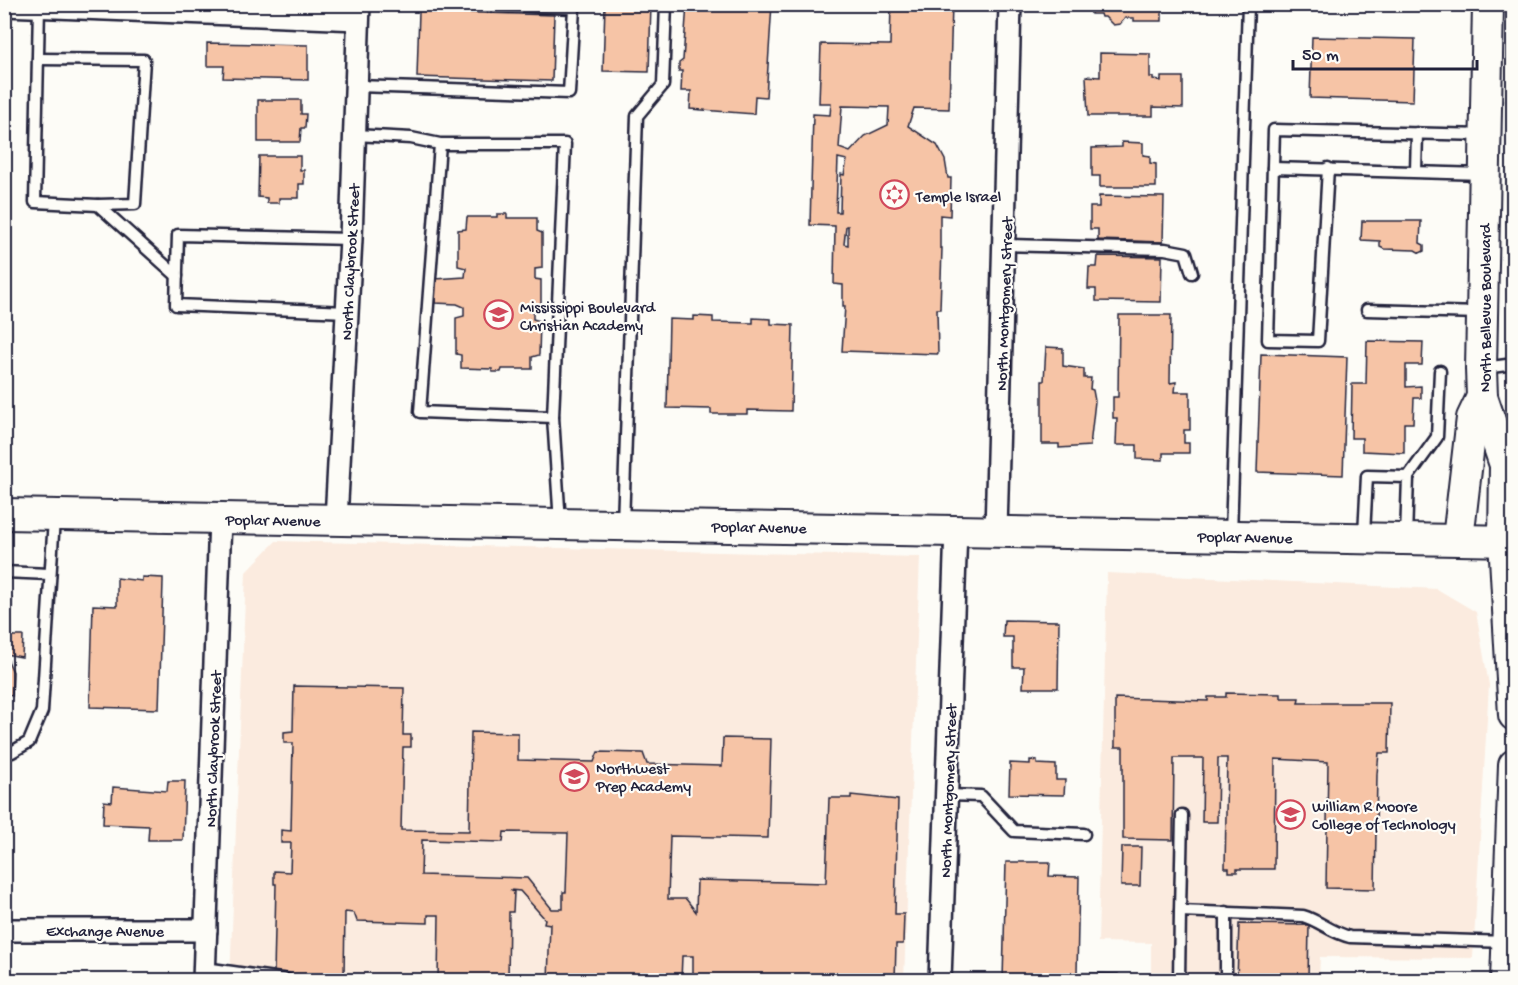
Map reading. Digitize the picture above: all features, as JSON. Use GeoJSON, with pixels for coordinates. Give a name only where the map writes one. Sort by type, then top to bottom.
{"type":"FeatureCollection","features":[{"type":"Feature","properties":{"kind":"main road","name":"North Bellevue Boulevard"},"geometry":{"type":"LineString","coordinates":[[1488,4],[1482,383],[1505,465],[1514,715]]}},
{"type":"Feature","properties":{"kind":"main road"},"geometry":{"type":"LineString","coordinates":[[1458,539],[1472,418],[1482,383]]}},
{"type":"Feature","properties":{"kind":"main road","name":"Poplar Avenue"},"geometry":{"type":"LineString","coordinates":[[4,514],[956,529],[1509,541]]}},
{"type":"Feature","properties":{"kind":"main road"},"geometry":{"type":"LineString","coordinates":[[1506,981],[1514,765]]}},
{"type":"Feature","properties":{"kind":"street","name":"North Montgomery Street"},"geometry":{"type":"LineString","coordinates":[[996,531],[1010,4]]}},
{"type":"Feature","properties":{"kind":"street"},"geometry":{"type":"LineString","coordinates":[[4,5],[358,12]]}},
{"type":"Feature","properties":{"kind":"street","name":"North Claybrook Street"},"geometry":{"type":"LineString","coordinates":[[336,520],[348,312],[358,12]]}},
{"type":"Feature","properties":{"kind":"street","name":"North Claybrook Street"},"geometry":{"type":"LineString","coordinates":[[204,974],[220,518]]}},
{"type":"Feature","properties":{"kind":"street","name":"North Montgomery Street"},"geometry":{"type":"LineString","coordinates":[[940,981],[956,529]]}},
{"type":"Feature","properties":{"kind":"street","name":"Exchange Avenue"},"geometry":{"type":"LineString","coordinates":[[4,930],[206,930]]}},
{"type":"Feature","properties":{"kind":"lane"},"geometry":{"type":"LineString","coordinates":[[357,86],[569,93],[574,8],[478,4]]}},
{"type":"Feature","properties":{"kind":"lane"},"geometry":{"type":"LineString","coordinates":[[622,524],[637,116],[663,85],[666,4]]}},
{"type":"Feature","properties":{"kind":"lane"},"geometry":{"type":"LineString","coordinates":[[1231,536],[1248,4]]}},
{"type":"Feature","properties":{"kind":"lane"},"geometry":{"type":"LineString","coordinates":[[38,59],[144,60],[135,204],[34,202],[39,6]]}},
{"type":"Feature","properties":{"kind":"lane"},"geometry":{"type":"LineString","coordinates":[[1328,168],[1318,341],[1268,340],[1274,130],[1485,135]]}},
{"type":"Feature","properties":{"kind":"lane"},"geometry":{"type":"LineString","coordinates":[[1416,171],[1417,134]]}},
{"type":"Feature","properties":{"kind":"lane"},"geometry":{"type":"LineString","coordinates":[[355,135],[411,138],[440,144],[565,144],[553,417],[560,524]]}},
{"type":"Feature","properties":{"kind":"lane"},"geometry":{"type":"LineString","coordinates":[[440,144],[420,412],[553,417]]}},
{"type":"Feature","properties":{"kind":"lane"},"geometry":{"type":"LineString","coordinates":[[1273,168],[1485,174]]}},
{"type":"Feature","properties":{"kind":"lane"},"geometry":{"type":"LineString","coordinates":[[98,205],[177,276]]}},
{"type":"Feature","properties":{"kind":"lane"},"geometry":{"type":"LineString","coordinates":[[348,312],[176,305],[178,235],[351,239]]}},
{"type":"Feature","properties":{"kind":"lane"},"geometry":{"type":"LineString","coordinates":[[1004,245],[1165,249],[1186,253],[1192,273]]}},
{"type":"Feature","properties":{"kind":"lane"},"geometry":{"type":"LineString","coordinates":[[1367,310],[1482,313]]}},
{"type":"Feature","properties":{"kind":"lane"},"geometry":{"type":"LineString","coordinates":[[1482,383],[1514,364]]}},
{"type":"Feature","properties":{"kind":"lane"},"geometry":{"type":"LineString","coordinates":[[1406,539],[1408,477],[1437,437],[1440,371]]}},
{"type":"Feature","properties":{"kind":"lane"},"geometry":{"type":"LineString","coordinates":[[1364,538],[1367,476],[1408,477]]}},
{"type":"Feature","properties":{"kind":"lane"},"geometry":{"type":"LineString","coordinates":[[4,753],[12,752],[29,742],[42,711],[54,515]]}},
{"type":"Feature","properties":{"kind":"lane"},"geometry":{"type":"LineString","coordinates":[[4,572],[49,574]]}},
{"type":"Feature","properties":{"kind":"lane"},"geometry":{"type":"LineString","coordinates":[[946,795],[981,796],[1014,831],[1023,834],[1084,834]]}},
{"type":"Feature","properties":{"kind":"lane"},"geometry":{"type":"LineString","coordinates":[[1179,981],[1182,815]]}},
{"type":"Feature","properties":{"kind":"lane"},"geometry":{"type":"LineString","coordinates":[[1180,910],[1303,916],[1314,919],[1336,934],[1350,937],[1507,942]]}},
{"type":"Feature","properties":{"kind":"lane"},"geometry":{"type":"LineString","coordinates":[[1226,912],[1226,981]]}},
{"type":"Feature","properties":{"kind":"lane"},"geometry":{"type":"LineString","coordinates":[[204,974],[288,981]]}},
{"type":"Feature","properties":{"kind":"shaded area","name":"Northwest Prep Academy"},"geometry":{"type":"Polygon","coordinates":[[[276,541],[920,557],[904,980],[230,980],[246,572],[276,541]]]}},
{"type":"Feature","properties":{"kind":"shaded area","name":"William R Moore College of Technology"},"geometry":{"type":"Polygon","coordinates":[[[1107,573],[1437,589],[1476,612],[1489,685],[1473,958],[1320,957],[1319,980],[1151,980],[1151,943],[1098,942],[1107,573]]]}},
{"type":"Feature","properties":{"kind":"building"},"geometry":{"type":"Polygon","coordinates":[[[605,4],[651,4],[649,72],[603,71],[605,4]]]}},
{"type":"Feature","properties":{"kind":"building"},"geometry":{"type":"Polygon","coordinates":[[[687,4],[772,4],[766,97],[755,96],[754,114],[690,109],[691,91],[681,91],[682,71],[679,71],[679,63],[683,60],[687,4]]]}},
{"type":"Feature","properties":{"kind":"building","name":"Temple Israel"},"geometry":{"type":"Polygon","coordinates":[[[891,4],[952,4],[949,109],[914,108],[908,126],[937,145],[945,160],[948,178],[951,178],[950,216],[940,215],[940,248],[942,248],[940,309],[937,309],[938,354],[842,351],[845,306],[843,306],[843,285],[834,284],[835,226],[810,225],[813,114],[830,115],[831,103],[819,103],[821,44],[890,45],[891,4]],[[842,106],[839,148],[850,152],[865,136],[888,125],[889,107],[842,106]],[[838,158],[836,212],[840,212],[841,174],[844,175],[847,160],[838,158]],[[846,226],[844,244],[848,245],[848,226],[846,226]]]}},
{"type":"Feature","properties":{"kind":"building"},"geometry":{"type":"Polygon","coordinates":[[[1091,4],[1162,4],[1162,21],[1134,21],[1134,18],[1125,18],[1120,24],[1113,25],[1100,14],[1091,14],[1091,4]]]}},
{"type":"Feature","properties":{"kind":"building"},"geometry":{"type":"Polygon","coordinates":[[[419,11],[554,15],[552,81],[417,77],[419,11]]]}},
{"type":"Feature","properties":{"kind":"building"},"geometry":{"type":"Polygon","coordinates":[[[1312,37],[1415,39],[1413,101],[1310,98],[1312,37]]]}},
{"type":"Feature","properties":{"kind":"building"},"geometry":{"type":"Polygon","coordinates":[[[207,43],[308,45],[308,80],[223,78],[224,66],[207,66],[207,43]]]}},
{"type":"Feature","properties":{"kind":"building"},"geometry":{"type":"Polygon","coordinates":[[[1100,53],[1150,54],[1150,77],[1153,77],[1153,80],[1161,81],[1161,77],[1183,77],[1183,108],[1153,107],[1153,116],[1088,116],[1086,76],[1100,77],[1100,53]]]}},
{"type":"Feature","properties":{"kind":"building"},"geometry":{"type":"Polygon","coordinates":[[[258,100],[301,100],[301,114],[306,114],[305,128],[301,128],[300,142],[258,142],[258,100]]]}},
{"type":"Feature","properties":{"kind":"building"},"geometry":{"type":"Polygon","coordinates":[[[1122,142],[1143,143],[1143,155],[1150,156],[1150,163],[1156,164],[1156,187],[1100,187],[1100,176],[1092,176],[1092,148],[1122,147],[1122,142]]]}},
{"type":"Feature","properties":{"kind":"building"},"geometry":{"type":"Polygon","coordinates":[[[259,156],[300,156],[300,170],[304,170],[304,184],[299,184],[299,198],[279,198],[279,203],[267,203],[267,198],[258,197],[259,156]]]}},
{"type":"Feature","properties":{"kind":"building"},"geometry":{"type":"Polygon","coordinates":[[[1099,196],[1164,197],[1163,242],[1098,240],[1098,229],[1090,229],[1090,207],[1099,207],[1099,196]]]}},
{"type":"Feature","properties":{"kind":"building"},"geometry":{"type":"Polygon","coordinates":[[[497,214],[507,214],[507,218],[537,218],[537,231],[542,233],[542,268],[535,269],[535,279],[541,280],[541,308],[533,309],[533,319],[540,321],[539,355],[532,357],[532,369],[502,369],[501,372],[492,372],[492,369],[461,368],[461,355],[456,354],[456,318],[464,316],[464,307],[457,304],[435,303],[435,279],[465,277],[466,268],[458,266],[458,230],[466,229],[467,217],[497,217],[497,214]]]}},
{"type":"Feature","properties":{"kind":"building"},"geometry":{"type":"Polygon","coordinates":[[[1362,221],[1421,221],[1420,243],[1424,245],[1424,251],[1420,253],[1415,250],[1384,249],[1380,247],[1380,241],[1361,240],[1362,221]]]}},
{"type":"Feature","properties":{"kind":"building"},"geometry":{"type":"Polygon","coordinates":[[[1098,256],[1162,257],[1161,302],[1096,301],[1096,289],[1088,289],[1089,267],[1097,267],[1098,256]]]}},
{"type":"Feature","properties":{"kind":"building"},"geometry":{"type":"Polygon","coordinates":[[[1119,315],[1171,315],[1170,383],[1176,382],[1175,392],[1190,392],[1190,430],[1184,430],[1184,443],[1189,443],[1189,453],[1163,453],[1163,460],[1137,459],[1137,445],[1116,445],[1117,418],[1113,418],[1113,397],[1118,397],[1119,315]]]}},
{"type":"Feature","properties":{"kind":"building"},"geometry":{"type":"Polygon","coordinates":[[[694,316],[713,317],[713,322],[753,323],[753,318],[771,319],[771,324],[793,325],[791,411],[747,410],[747,414],[711,414],[711,409],[667,408],[669,319],[694,320],[694,316]]]}},
{"type":"Feature","properties":{"kind":"building"},"geometry":{"type":"Polygon","coordinates":[[[1367,341],[1423,342],[1422,365],[1406,365],[1406,387],[1421,386],[1421,398],[1414,398],[1413,423],[1404,423],[1404,453],[1362,451],[1362,438],[1351,438],[1352,384],[1366,384],[1367,341]]]}},
{"type":"Feature","properties":{"kind":"building"},"geometry":{"type":"Polygon","coordinates":[[[1046,347],[1063,348],[1063,366],[1084,369],[1084,378],[1091,378],[1090,389],[1093,390],[1095,401],[1090,446],[1059,448],[1059,444],[1042,444],[1042,381],[1044,381],[1046,347]]]}},
{"type":"Feature","properties":{"kind":"building"},"geometry":{"type":"Polygon","coordinates":[[[1261,354],[1347,357],[1343,475],[1257,472],[1261,354]]]}},
{"type":"Feature","properties":{"kind":"building"},"geometry":{"type":"Polygon","coordinates":[[[142,577],[163,578],[159,709],[90,707],[93,605],[117,606],[117,578],[142,581],[142,577]]]}},
{"type":"Feature","properties":{"kind":"building"},"geometry":{"type":"Polygon","coordinates":[[[4,598],[12,599],[11,636],[23,636],[22,657],[5,654],[13,672],[12,696],[4,693],[4,598]]]}},
{"type":"Feature","properties":{"kind":"building"},"geometry":{"type":"Polygon","coordinates":[[[1004,620],[1059,621],[1058,688],[1023,688],[1024,667],[1013,667],[1013,637],[1003,637],[1004,620]]]}},
{"type":"Feature","properties":{"kind":"building"},"geometry":{"type":"Polygon","coordinates":[[[294,686],[404,688],[403,735],[411,735],[411,747],[403,747],[401,830],[469,831],[471,732],[518,733],[518,760],[594,762],[598,752],[643,753],[647,764],[722,766],[723,738],[771,739],[768,838],[670,836],[668,899],[686,899],[696,912],[697,880],[826,883],[829,798],[851,798],[851,795],[898,800],[895,914],[904,914],[903,944],[896,944],[895,980],[693,980],[693,956],[682,956],[681,980],[548,980],[550,924],[544,923],[545,919],[520,891],[510,890],[514,892],[513,912],[509,912],[508,980],[438,979],[439,915],[428,915],[428,923],[357,921],[354,913],[345,912],[344,976],[339,976],[339,980],[328,980],[329,976],[274,974],[276,884],[274,884],[274,871],[290,872],[291,843],[281,843],[281,830],[291,831],[293,743],[284,743],[284,732],[293,731],[294,686]],[[504,832],[503,842],[422,840],[421,875],[527,878],[552,909],[563,909],[563,892],[566,892],[568,833],[504,832]]]}},
{"type":"Feature","properties":{"kind":"building"},"geometry":{"type":"Polygon","coordinates":[[[1226,693],[1281,694],[1281,698],[1299,698],[1298,703],[1390,703],[1389,753],[1379,753],[1377,774],[1375,889],[1326,888],[1328,762],[1275,759],[1274,869],[1237,869],[1237,872],[1229,872],[1229,868],[1225,868],[1227,758],[1218,758],[1217,822],[1202,822],[1203,758],[1174,758],[1173,840],[1123,839],[1123,747],[1115,747],[1115,698],[1208,701],[1208,697],[1226,697],[1226,693]]]}},
{"type":"Feature","properties":{"kind":"building"},"geometry":{"type":"Polygon","coordinates":[[[1030,760],[1037,761],[1037,764],[1056,765],[1056,780],[1065,780],[1064,795],[1009,794],[1010,763],[1030,764],[1030,760]]]}},
{"type":"Feature","properties":{"kind":"building"},"geometry":{"type":"Polygon","coordinates":[[[168,781],[185,781],[183,840],[148,840],[149,826],[103,824],[104,801],[112,802],[113,787],[167,791],[168,781]]]}},
{"type":"Feature","properties":{"kind":"building"},"geometry":{"type":"Polygon","coordinates":[[[1122,847],[1141,847],[1140,886],[1121,886],[1122,847]]]}},
{"type":"Feature","properties":{"kind":"building"},"geometry":{"type":"Polygon","coordinates":[[[1006,862],[1050,862],[1049,876],[1079,877],[1077,973],[1118,974],[1118,980],[1003,980],[1006,862]]]}},
{"type":"Feature","properties":{"kind":"building"},"geometry":{"type":"Polygon","coordinates":[[[1239,924],[1309,925],[1308,980],[1237,980],[1239,924]]]}},
{"type":"Feature","properties":{"kind":"place","name":"Temple Israel"},"geometry":{"type":"Point","coordinates":[895,195]}},
{"type":"Feature","properties":{"kind":"place","name":"Mississippi Boulevard Christian Academy"},"geometry":{"type":"Point","coordinates":[499,315]}},
{"type":"Feature","properties":{"kind":"place","name":"Northwest Prep Academy"},"geometry":{"type":"Point","coordinates":[575,776]}},
{"type":"Feature","properties":{"kind":"place","name":"William R Moore College of Technology"},"geometry":{"type":"Point","coordinates":[1291,814]}}]}
